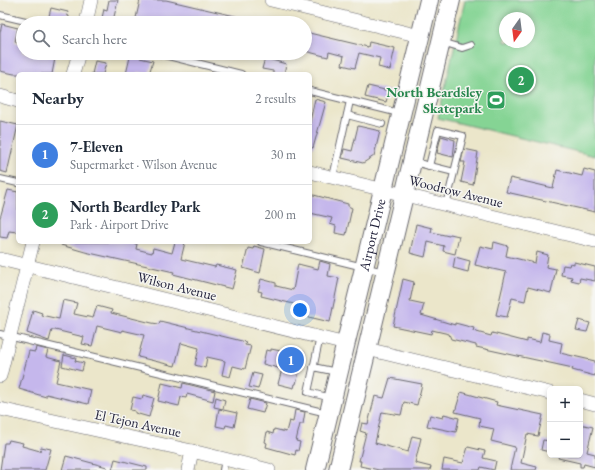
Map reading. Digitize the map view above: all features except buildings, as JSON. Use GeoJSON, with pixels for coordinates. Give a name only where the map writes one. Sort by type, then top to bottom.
{"type":"FeatureCollection","features":[{"type":"Feature","properties":{"kind":"main road","name":"Airport Drive"},"geometry":{"type":"LineString","coordinates":[[315,470],[429,0]]}},
{"type":"Feature","properties":{"kind":"main road","name":"Airport Drive"},"geometry":{"type":"LineString","coordinates":[[338,470],[412,162],[429,128],[441,42],[451,0]]}},
{"type":"Feature","properties":{"kind":"street"},"geometry":{"type":"LineString","coordinates":[[88,16],[92,0]]}},
{"type":"Feature","properties":{"kind":"street"},"geometry":{"type":"LineString","coordinates":[[270,0],[420,36]]}},
{"type":"Feature","properties":{"kind":"street"},"geometry":{"type":"LineString","coordinates":[[74,72],[77,60]]}},
{"type":"Feature","properties":{"kind":"street"},"geometry":{"type":"LineString","coordinates":[[0,96],[16,100]]}},
{"type":"Feature","properties":{"kind":"street","name":"Woodrow Avenue"},"geometry":{"type":"LineString","coordinates":[[312,172],[595,241]]}},
{"type":"Feature","properties":{"kind":"street"},"geometry":{"type":"LineString","coordinates":[[0,376],[5,335],[32,244]]}},
{"type":"Feature","properties":{"kind":"street","name":"Wilson Avenue"},"geometry":{"type":"LineString","coordinates":[[0,259],[346,344]]}},
{"type":"Feature","properties":{"kind":"street"},"geometry":{"type":"LineString","coordinates":[[367,349],[547,392]]}},
{"type":"Feature","properties":{"kind":"street"},"geometry":{"type":"LineString","coordinates":[[583,401],[595,404]]}},
{"type":"Feature","properties":{"kind":"street","name":"El Tejon Avenue"},"geometry":{"type":"LineString","coordinates":[[0,409],[192,451],[224,465],[269,470]]}},
{"type":"Feature","properties":{"kind":"street"},"geometry":{"type":"LineString","coordinates":[[188,470],[192,451]]}},
{"type":"Feature","properties":{"kind":"lane"},"geometry":{"type":"LineString","coordinates":[[0,15],[16,19]]}},
{"type":"Feature","properties":{"kind":"lane"},"geometry":{"type":"LineString","coordinates":[[441,42],[462,48],[471,45]]}},
{"type":"Feature","properties":{"kind":"lane"},"geometry":{"type":"LineString","coordinates":[[184,60],[233,72]]}},
{"type":"Feature","properties":{"kind":"lane"},"geometry":{"type":"LineString","coordinates":[[312,92],[401,114]]}},
{"type":"Feature","properties":{"kind":"lane"},"geometry":{"type":"LineString","coordinates":[[333,177],[350,101]]}},
{"type":"Feature","properties":{"kind":"lane"},"geometry":{"type":"LineString","coordinates":[[347,115],[382,124]]}},
{"type":"Feature","properties":{"kind":"lane"},"geometry":{"type":"LineString","coordinates":[[429,166],[429,128],[463,136],[446,205]]}},
{"type":"Feature","properties":{"kind":"lane"},"geometry":{"type":"LineString","coordinates":[[412,162],[454,172]]}},
{"type":"Feature","properties":{"kind":"lane"},"geometry":{"type":"LineString","coordinates":[[0,179],[16,183]]}},
{"type":"Feature","properties":{"kind":"lane"},"geometry":{"type":"LineString","coordinates":[[269,244],[385,272]]}},
{"type":"Feature","properties":{"kind":"lane"},"geometry":{"type":"LineString","coordinates":[[5,335],[331,406]]}},
{"type":"Feature","properties":{"kind":"lane"},"geometry":{"type":"LineString","coordinates":[[320,337],[308,392],[331,406]]}},
{"type":"Feature","properties":{"kind":"lane"},"geometry":{"type":"LineString","coordinates":[[313,367],[339,372]]}},
{"type":"Feature","properties":{"kind":"green space"},"geometry":{"type":"Polygon","coordinates":[[[465,0],[595,0],[595,156],[438,118],[465,0]]]}},
{"type":"Feature","properties":{"kind":"place","name":"North Beardley Park"},"geometry":{"type":"Point","coordinates":[521,80]}},
{"type":"Feature","properties":{"kind":"place","name":"North Beardsley Skatepark"},"geometry":{"type":"Point","coordinates":[496,100]}},
{"type":"Feature","properties":{"kind":"place","name":"7-Eleven"},"geometry":{"type":"Point","coordinates":[291,360]}}]}
